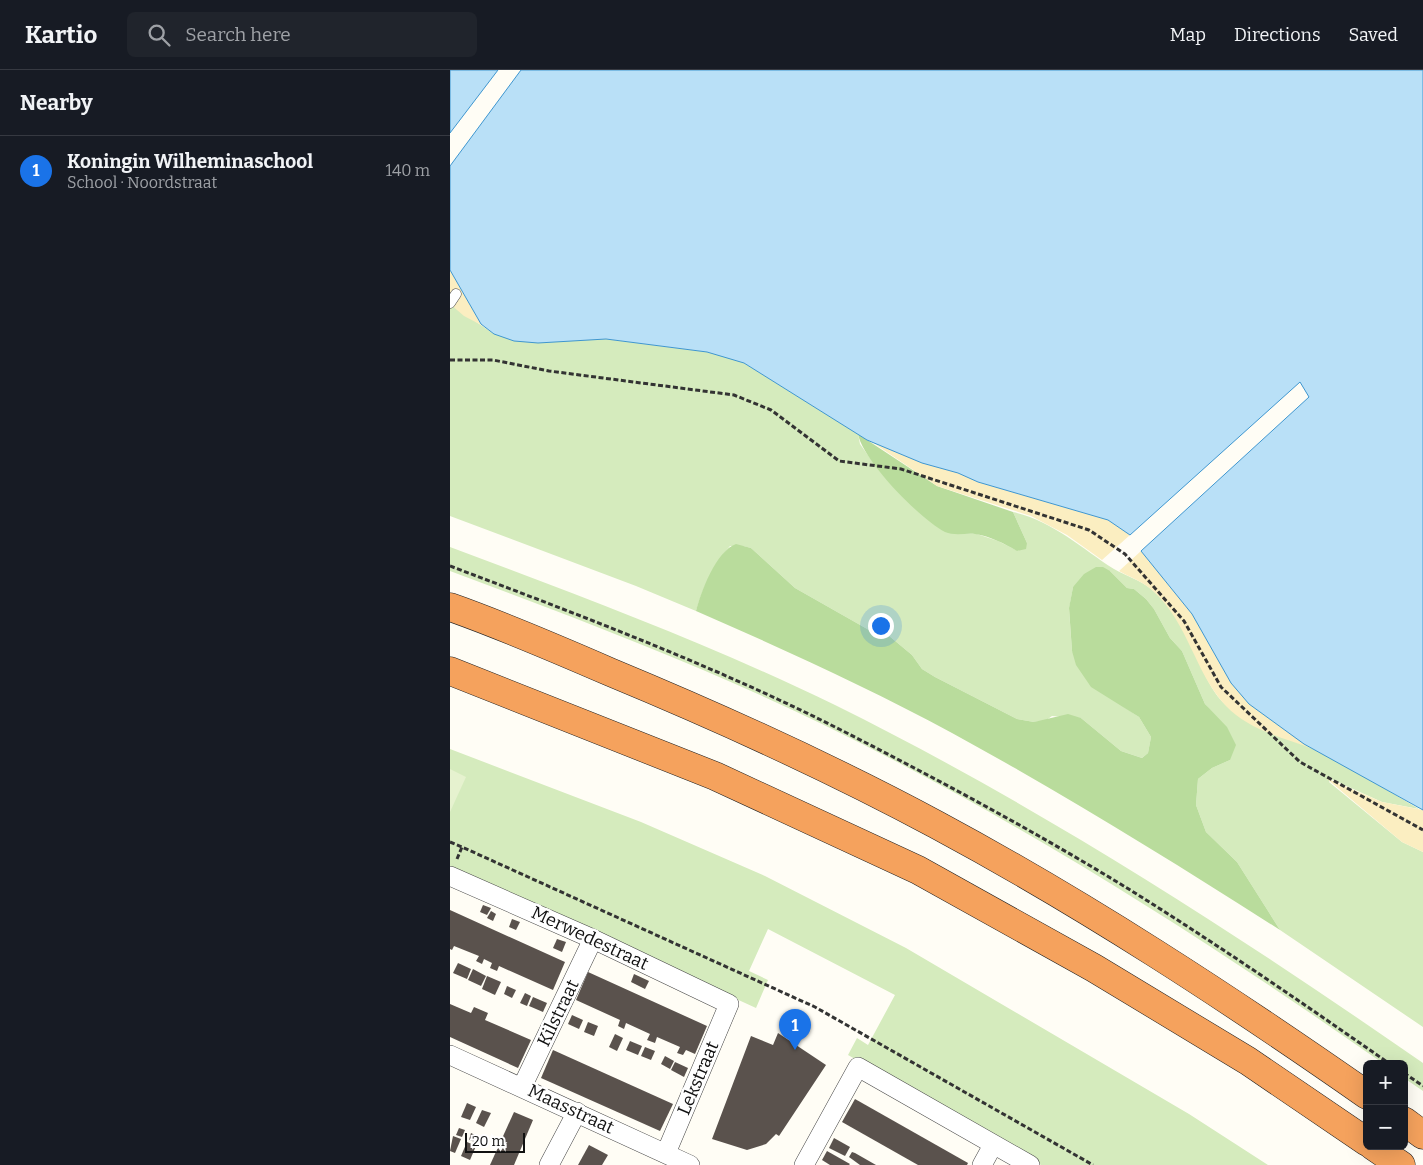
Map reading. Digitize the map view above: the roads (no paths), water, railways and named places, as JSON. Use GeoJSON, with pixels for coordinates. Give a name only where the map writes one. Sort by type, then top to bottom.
{"type":"FeatureCollection","features":[{"type":"Feature","properties":{"kind":"highway"},"geometry":{"type":"LineString","coordinates":[[450,607],[495,623],[687,704],[794,754],[937,825],[1093,915],[1223,997],[1363,1092]]}},
{"type":"Feature","properties":{"kind":"highway"},"geometry":{"type":"LineString","coordinates":[[450,671],[715,776],[918,870],[1094,968],[1248,1061],[1363,1139]]}},
{"type":"Feature","properties":{"kind":"highway"},"geometry":{"type":"LineString","coordinates":[[1408,1124],[1423,1134]]}},
{"type":"Feature","properties":{"kind":"highway"},"geometry":{"type":"LineString","coordinates":[[1379,1150],[1401,1165]]}},
{"type":"Feature","properties":{"kind":"street","name":"Merwedestraat"},"geometry":{"type":"LineString","coordinates":[[450,875],[593,939],[729,1004]]}},
{"type":"Feature","properties":{"kind":"street","name":"Kilstraat"},"geometry":{"type":"LineString","coordinates":[[522,1087],[593,939]]}},
{"type":"Feature","properties":{"kind":"street","name":"Lekstraat"},"geometry":{"type":"LineString","coordinates":[[666,1153],[729,1004]]}},
{"type":"Feature","properties":{"kind":"street","name":"Maasstraat"},"geometry":{"type":"LineString","coordinates":[[450,1055],[690,1165]]}},
{"type":"Feature","properties":{"kind":"street"},"geometry":{"type":"LineString","coordinates":[[804,1165],[858,1067],[1030,1165]]}},
{"type":"Feature","properties":{"kind":"street"},"geometry":{"type":"LineString","coordinates":[[549,1165],[577,1112]]}},
{"type":"Feature","properties":{"kind":"street"},"geometry":{"type":"LineString","coordinates":[[982,1165],[993,1145]]}},
{"type":"Feature","properties":{"kind":"lane"},"geometry":{"type":"LineString","coordinates":[[450,303],[456,294]]}},
{"type":"Feature","properties":{"kind":"water"},"geometry":{"type":"Polygon","coordinates":[[[450,70],[498,70],[450,133],[450,70]]]}},
{"type":"Feature","properties":{"kind":"water"},"geometry":{"type":"Polygon","coordinates":[[[521,70],[1423,70],[1423,810],[1304,744],[1249,704],[1231,683],[1192,614],[1141,551],[1309,397],[1300,382],[1130,535],[1108,520],[978,482],[958,473],[922,463],[867,440],[744,363],[707,352],[606,339],[538,343],[514,341],[494,334],[481,324],[450,270],[450,166],[521,70]]]}},
{"type":"Feature","properties":{"kind":"place","name":"Koningin Wilheminaschool"},"geometry":{"type":"Point","coordinates":[795,1050]}}]}
